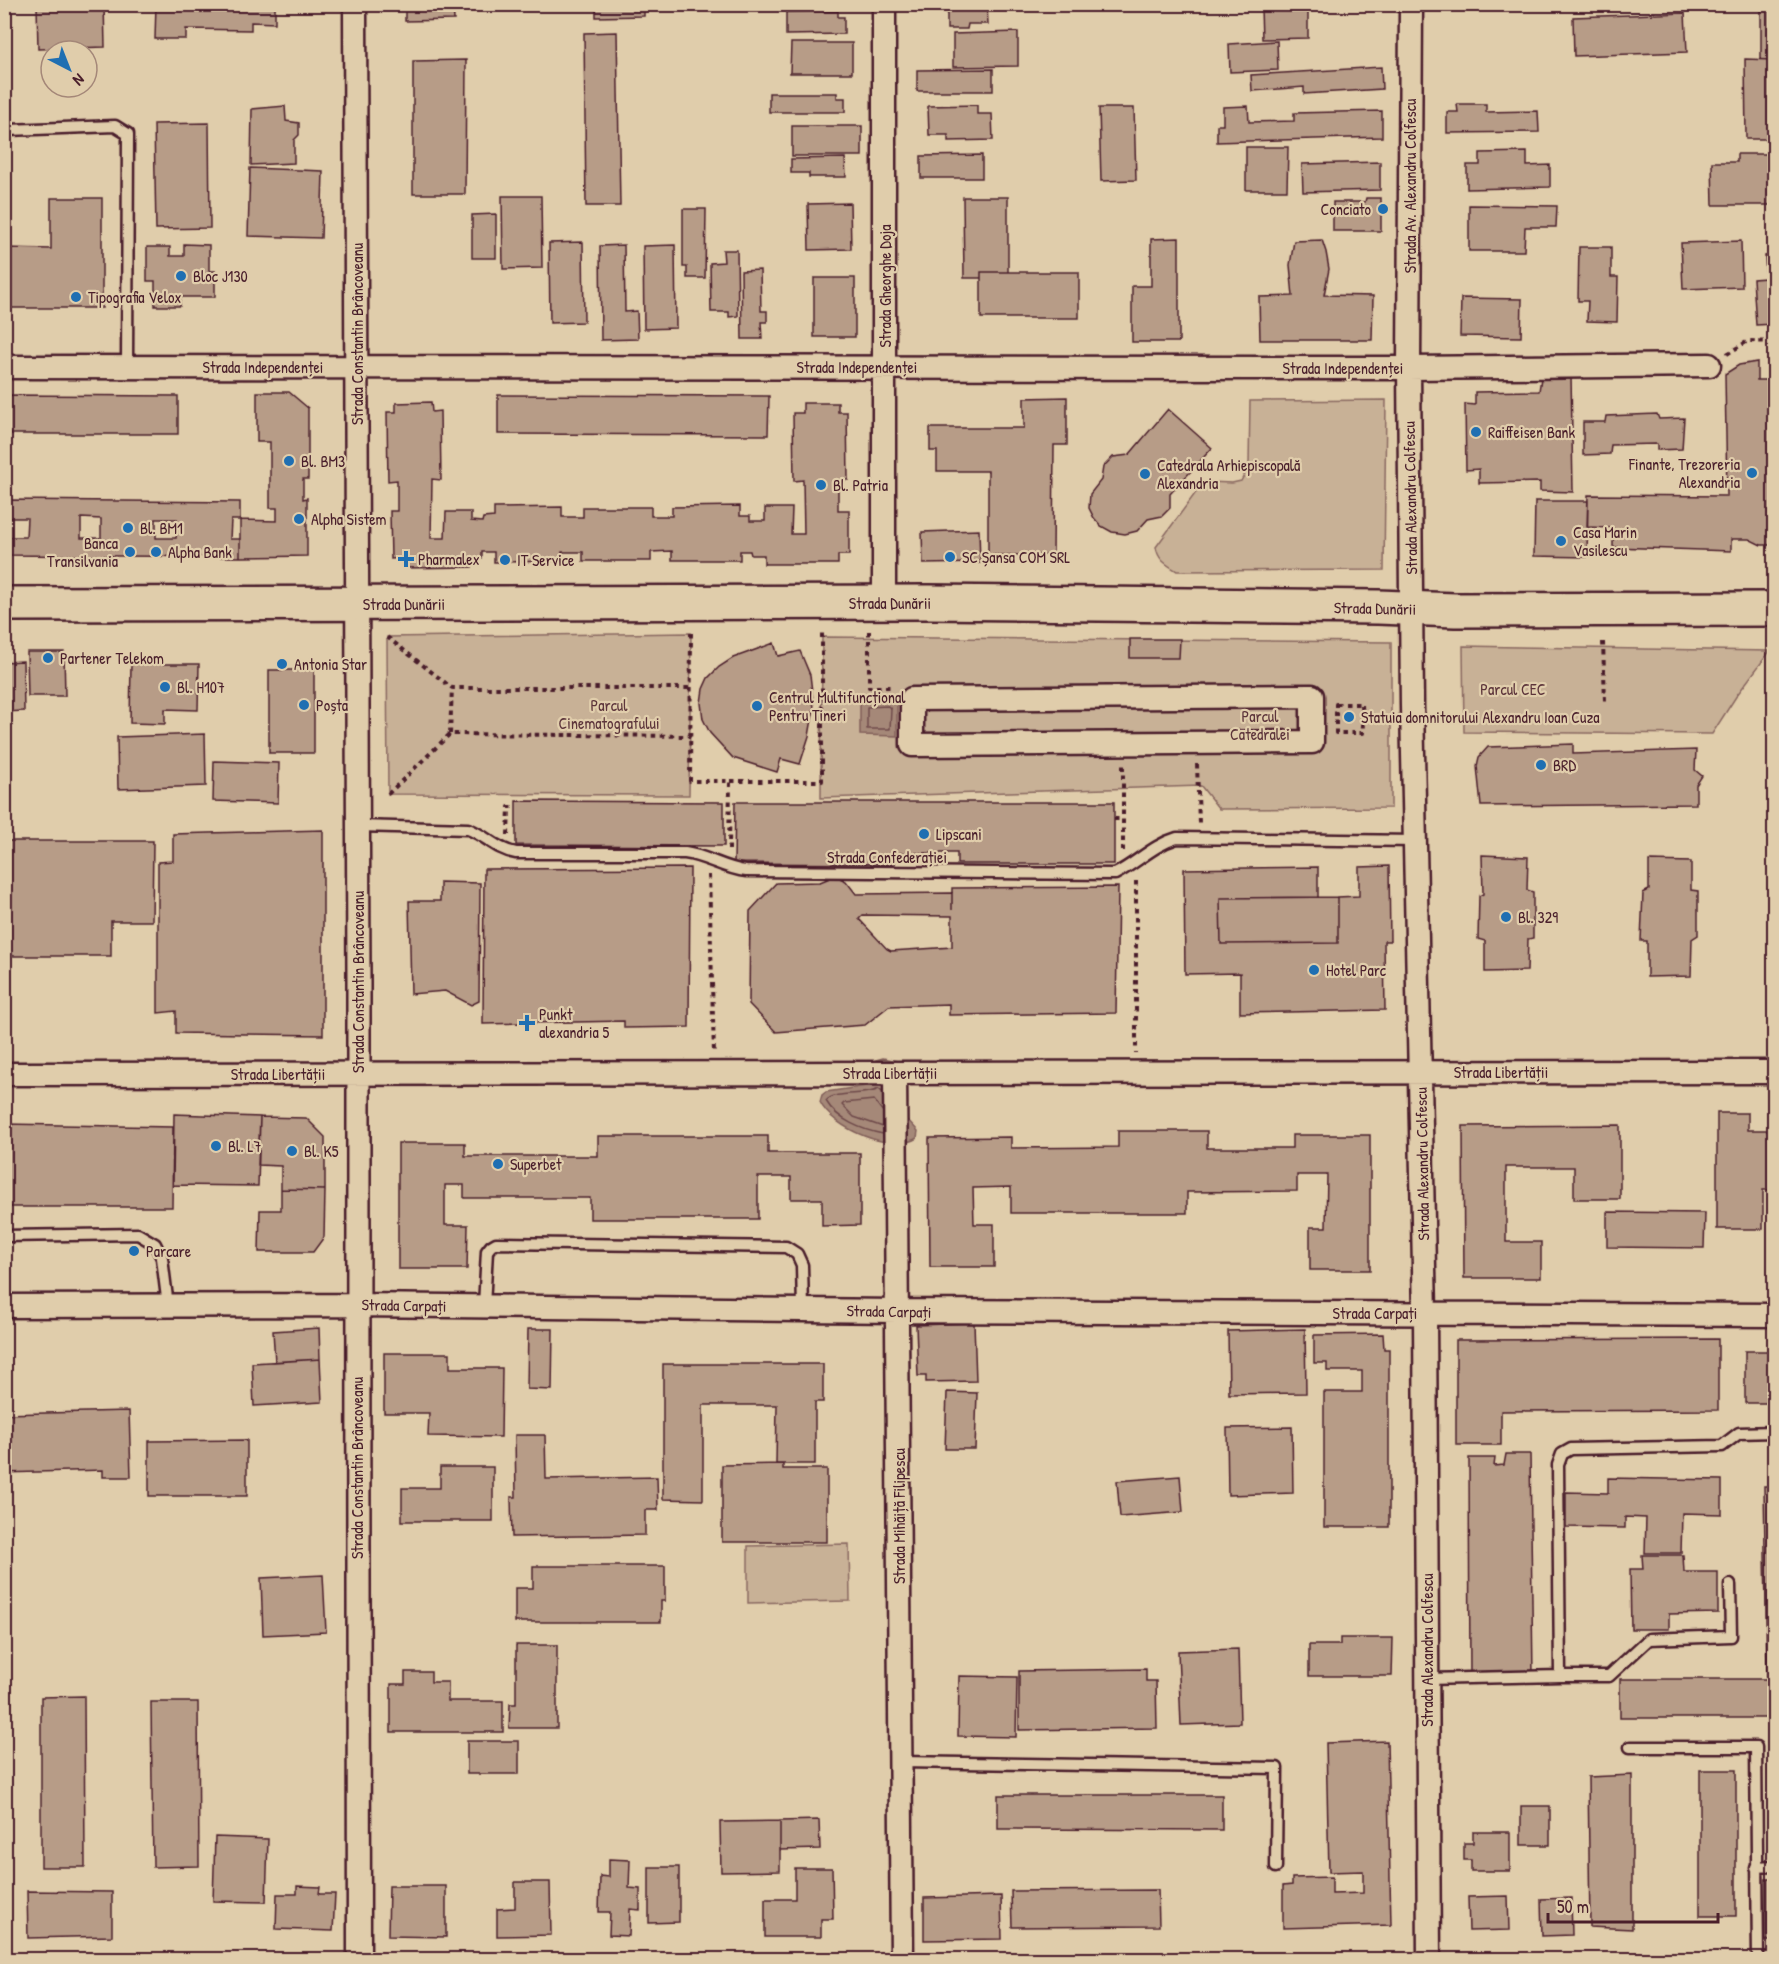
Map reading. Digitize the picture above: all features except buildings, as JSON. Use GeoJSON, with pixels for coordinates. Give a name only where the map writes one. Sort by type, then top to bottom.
{"type":"FeatureCollection","features":[{"type":"Feature","properties":{"kind":"main road","name":"Strada Dunării"},"geometry":{"type":"LineString","coordinates":[[4,604],[884,603],[1455,610],[1774,609]]}},
{"type":"Feature","properties":{"kind":"street","name":"Strada Constantin Brâncoveanu"},"geometry":{"type":"LineString","coordinates":[[355,4],[358,367],[358,1959]]}},
{"type":"Feature","properties":{"kind":"street","name":"Strada Gheorghe Doja"},"geometry":{"type":"LineString","coordinates":[[884,4],[884,603]]}},
{"type":"Feature","properties":{"kind":"street","name":"Strada Av. Alexandru Colfescu"},"geometry":{"type":"LineString","coordinates":[[1409,368],[1411,4]]}},
{"type":"Feature","properties":{"kind":"street","name":"Strada Independenței"},"geometry":{"type":"LineString","coordinates":[[4,366],[1409,368],[1709,365]]}},
{"type":"Feature","properties":{"kind":"street","name":"Strada Alexandru Colfescu"},"geometry":{"type":"LineString","coordinates":[[1409,368],[1411,608],[1425,1314],[1430,1959]]}},
{"type":"Feature","properties":{"kind":"street"},"geometry":{"type":"LineString","coordinates":[[1311,696],[1312,742],[1196,743],[912,745],[912,699],[1311,696]]}},
{"type":"Feature","properties":{"kind":"street","name":"Strada Libertății"},"geometry":{"type":"LineString","coordinates":[[4,1074],[1774,1072]]}},
{"type":"Feature","properties":{"kind":"street","name":"Strada Mihăiță Filipescu"},"geometry":{"type":"LineString","coordinates":[[895,1073],[902,1959]]}},
{"type":"Feature","properties":{"kind":"street","name":"Strada Carpați"},"geometry":{"type":"LineString","coordinates":[[4,1306],[357,1305],[897,1311],[1774,1315]]}},
{"type":"Feature","properties":{"kind":"lane"},"geometry":{"type":"LineString","coordinates":[[4,134],[8,130],[115,126],[128,134],[127,367]]}},
{"type":"Feature","properties":{"kind":"lane"},"geometry":{"type":"LineString","coordinates":[[358,826],[468,829],[478,832],[508,852]]}},
{"type":"Feature","properties":{"kind":"lane"},"geometry":{"type":"LineString","coordinates":[[1119,872],[1164,842],[1177,838],[1416,841]]}},
{"type":"Feature","properties":{"kind":"lane","name":"Strada Confederației"},"geometry":{"type":"LineString","coordinates":[[508,852],[685,853],[729,868],[746,871],[1119,872]]}},
{"type":"Feature","properties":{"kind":"lane"},"geometry":{"type":"LineString","coordinates":[[4,1236],[138,1234],[155,1244],[162,1258],[168,1306]]}},
{"type":"Feature","properties":{"kind":"lane"},"geometry":{"type":"LineString","coordinates":[[484,1306],[487,1251],[496,1243],[786,1247],[797,1254],[802,1265],[803,1310]]}},
{"type":"Feature","properties":{"kind":"lane"},"geometry":{"type":"LineString","coordinates":[[1560,1677],[1558,1465],[1562,1454],[1571,1449],[1722,1446],[1739,1433],[1774,1432]]}},
{"type":"Feature","properties":{"kind":"lane"},"geometry":{"type":"LineString","coordinates":[[1427,1679],[1609,1676],[1649,1640],[1731,1636],[1730,1585]]}},
{"type":"Feature","properties":{"kind":"lane"},"geometry":{"type":"LineString","coordinates":[[1630,1747],[1756,1748],[1758,1959]]}},
{"type":"Feature","properties":{"kind":"lane"},"geometry":{"type":"LineString","coordinates":[[901,1762],[1277,1768],[1276,1867]]}},
{"type":"Feature","properties":{"kind":"lane"},"geometry":{"type":"LineString","coordinates":[[1756,1867],[1774,1866]]}},
{"type":"Feature","properties":{"kind":"path"},"geometry":{"type":"LineString","coordinates":[[1709,365],[1748,342],[1774,342]]}},
{"type":"Feature","properties":{"kind":"path"},"geometry":{"type":"LineString","coordinates":[[869,631],[870,687],[912,688],[912,699]]}},
{"type":"Feature","properties":{"kind":"path"},"geometry":{"type":"LineString","coordinates":[[691,633],[690,781],[822,781],[822,633]]}},
{"type":"Feature","properties":{"kind":"path"},"geometry":{"type":"LineString","coordinates":[[387,637],[452,688],[691,688]]}},
{"type":"Feature","properties":{"kind":"path"},"geometry":{"type":"LineString","coordinates":[[1603,642],[1605,701]]}},
{"type":"Feature","properties":{"kind":"path"},"geometry":{"type":"LineString","coordinates":[[388,794],[450,734],[452,688]]}},
{"type":"Feature","properties":{"kind":"path"},"geometry":{"type":"LineString","coordinates":[[1336,704],[1362,704],[1362,733],[1336,733],[1336,704]]}},
{"type":"Feature","properties":{"kind":"path"},"geometry":{"type":"LineString","coordinates":[[450,734],[690,736]]}},
{"type":"Feature","properties":{"kind":"path"},"geometry":{"type":"LineString","coordinates":[[1119,872],[1123,850],[1124,743]]}},
{"type":"Feature","properties":{"kind":"path"},"geometry":{"type":"LineString","coordinates":[[1196,743],[1199,839]]}},
{"type":"Feature","properties":{"kind":"path"},"geometry":{"type":"LineString","coordinates":[[729,868],[726,838],[732,818],[727,808],[730,781]]}},
{"type":"Feature","properties":{"kind":"path"},"geometry":{"type":"LineString","coordinates":[[508,852],[509,807],[516,807]]}},
{"type":"Feature","properties":{"kind":"path"},"geometry":{"type":"LineString","coordinates":[[1114,819],[1123,819]]}},
{"type":"Feature","properties":{"kind":"path"},"geometry":{"type":"LineString","coordinates":[[1114,849],[1123,850]]}},
{"type":"Feature","properties":{"kind":"path"},"geometry":{"type":"LineString","coordinates":[[709,860],[715,1073]]}},
{"type":"Feature","properties":{"kind":"path"},"geometry":{"type":"LineString","coordinates":[[1136,862],[1137,1072]]}},
{"type":"Feature","properties":{"kind":"green space"},"geometry":{"type":"Polygon","coordinates":[[[1386,400],[1384,570],[1177,571],[1161,558],[1156,547],[1197,491],[1208,482],[1241,481],[1249,466],[1250,401],[1386,400]]]}},
{"type":"Feature","properties":{"kind":"green space","name":"Parcul Cinematografului"},"geometry":{"type":"Polygon","coordinates":[[[691,633],[689,795],[388,794],[387,637],[691,633]]]}},
{"type":"Feature","properties":{"kind":"green space","name":"Parcul Catedralei"},"geometry":{"type":"Polygon","coordinates":[[[822,637],[1391,642],[1391,808],[1219,809],[1201,786],[821,798],[822,637]]]}},
{"type":"Feature","properties":{"kind":"green space","name":"Parcul CEC"},"geometry":{"type":"Polygon","coordinates":[[[1463,646],[1770,651],[1737,695],[1712,734],[1464,732],[1463,646]]]}},
{"type":"Feature","properties":{"kind":"green space"},"geometry":{"type":"Polygon","coordinates":[[[849,1544],[850,1601],[748,1603],[748,1546],[849,1544]]]}},
{"type":"Feature","properties":{"kind":"water"},"geometry":{"type":"Polygon","coordinates":[[[860,700],[897,700],[897,736],[860,735],[860,700]]]}},
{"type":"Feature","properties":{"kind":"water"},"geometry":{"type":"Polygon","coordinates":[[[883,1058],[903,1062],[893,1104],[918,1131],[917,1138],[906,1142],[893,1143],[864,1136],[837,1121],[820,1102],[822,1095],[826,1092],[873,1085],[876,1082],[872,1063],[883,1058]]]}},
{"type":"Feature","properties":{"kind":"place","name":"Conciato"},"geometry":{"type":"Point","coordinates":[1383,209]}},
{"type":"Feature","properties":{"kind":"place","name":"Bloc J130"},"geometry":{"type":"Point","coordinates":[181,276]}},
{"type":"Feature","properties":{"kind":"place","name":"Tipografia Velox"},"geometry":{"type":"Point","coordinates":[76,297]}},
{"type":"Feature","properties":{"kind":"place","name":"Raiffeisen Bank"},"geometry":{"type":"Point","coordinates":[1476,432]}},
{"type":"Feature","properties":{"kind":"place","name":"Bl. BM3"},"geometry":{"type":"Point","coordinates":[289,461]}},
{"type":"Feature","properties":{"kind":"place","name":"Finante, Trezoreria Alexandria"},"geometry":{"type":"Point","coordinates":[1752,473]}},
{"type":"Feature","properties":{"kind":"place","name":"Catedrala Arhiepiscopală Alexandria"},"geometry":{"type":"Point","coordinates":[1145,474]}},
{"type":"Feature","properties":{"kind":"place","name":"Bl. Patria"},"geometry":{"type":"Point","coordinates":[821,485]}},
{"type":"Feature","properties":{"kind":"place","name":"Alpha Sistem"},"geometry":{"type":"Point","coordinates":[299,519]}},
{"type":"Feature","properties":{"kind":"place","name":"Bl. BM1"},"geometry":{"type":"Point","coordinates":[128,528]}},
{"type":"Feature","properties":{"kind":"place","name":"Casa Marin Vasilescu"},"geometry":{"type":"Point","coordinates":[1561,541]}},
{"type":"Feature","properties":{"kind":"place","name":"Banca Transilvania"},"geometry":{"type":"Point","coordinates":[130,552]}},
{"type":"Feature","properties":{"kind":"place","name":"Alpha Bank"},"geometry":{"type":"Point","coordinates":[156,552]}},
{"type":"Feature","properties":{"kind":"place","name":"SC Șansa COM SRL"},"geometry":{"type":"Point","coordinates":[950,557]}},
{"type":"Feature","properties":{"kind":"place","name":"Pharmalex"},"geometry":{"type":"Point","coordinates":[406,559]}},
{"type":"Feature","properties":{"kind":"place","name":"IT Service"},"geometry":{"type":"Point","coordinates":[505,560]}},
{"type":"Feature","properties":{"kind":"place","name":"Partener Telekom"},"geometry":{"type":"Point","coordinates":[48,658]}},
{"type":"Feature","properties":{"kind":"place","name":"Antonia Star"},"geometry":{"type":"Point","coordinates":[282,664]}},
{"type":"Feature","properties":{"kind":"place","name":"Bl. H107"},"geometry":{"type":"Point","coordinates":[165,687]}},
{"type":"Feature","properties":{"kind":"place","name":"Poșta"},"geometry":{"type":"Point","coordinates":[304,705]}},
{"type":"Feature","properties":{"kind":"place","name":"Centrul Multifuncțional Pentru Tineri"},"geometry":{"type":"Point","coordinates":[757,706]}},
{"type":"Feature","properties":{"kind":"place","name":"Statuia domnitorului Alexandru Ioan Cuza"},"geometry":{"type":"Point","coordinates":[1349,717]}},
{"type":"Feature","properties":{"kind":"place","name":"BRD"},"geometry":{"type":"Point","coordinates":[1541,765]}},
{"type":"Feature","properties":{"kind":"place","name":"Lipscani"},"geometry":{"type":"Point","coordinates":[924,834]}},
{"type":"Feature","properties":{"kind":"place","name":"Bl. 329"},"geometry":{"type":"Point","coordinates":[1506,917]}},
{"type":"Feature","properties":{"kind":"place","name":"Hotel Parc"},"geometry":{"type":"Point","coordinates":[1314,970]}},
{"type":"Feature","properties":{"kind":"place","name":"Punkt alexandria 5"},"geometry":{"type":"Point","coordinates":[527,1023]}},
{"type":"Feature","properties":{"kind":"place","name":"Bl. L7"},"geometry":{"type":"Point","coordinates":[216,1146]}},
{"type":"Feature","properties":{"kind":"place","name":"Bl. K5"},"geometry":{"type":"Point","coordinates":[292,1151]}},
{"type":"Feature","properties":{"kind":"place","name":"Superbet"},"geometry":{"type":"Point","coordinates":[498,1164]}},
{"type":"Feature","properties":{"kind":"place","name":"Parcare"},"geometry":{"type":"Point","coordinates":[134,1251]}}]}
